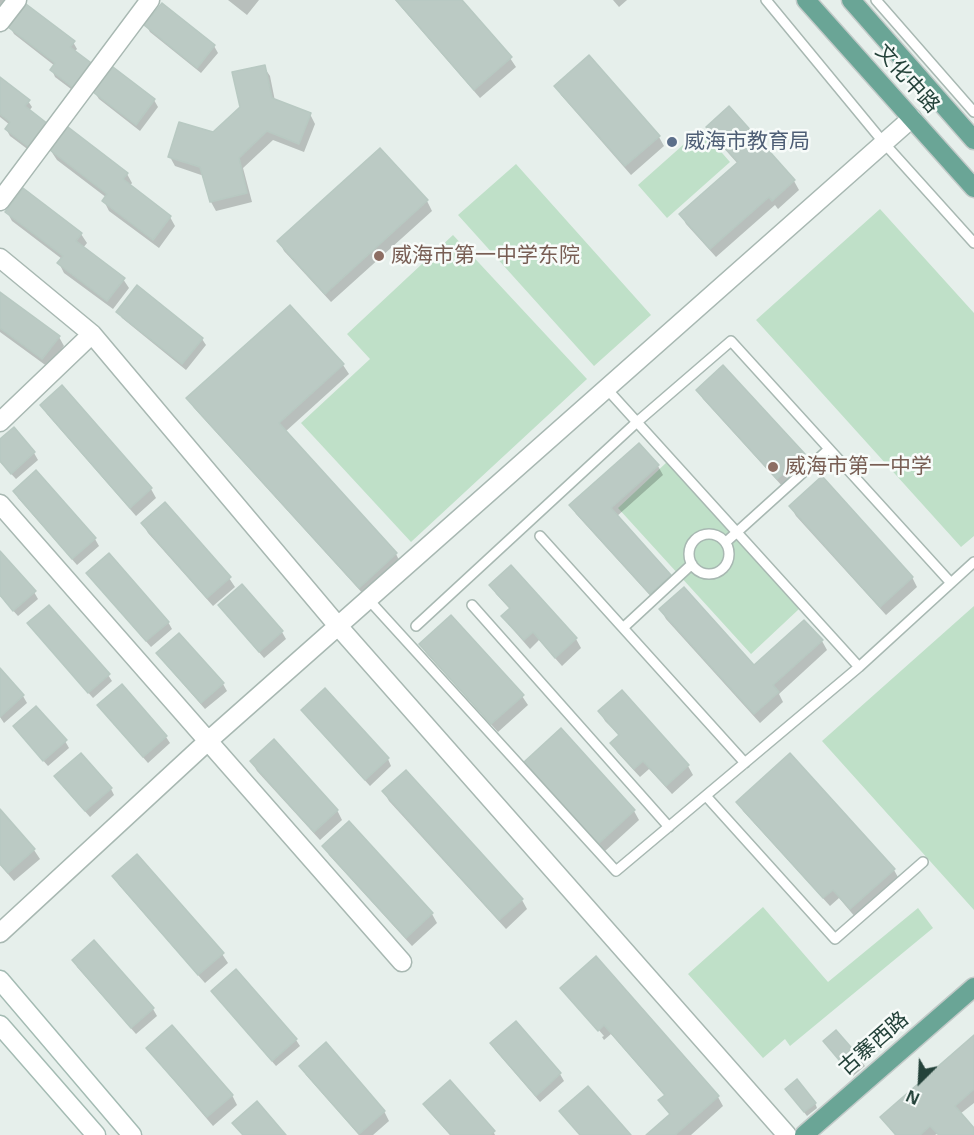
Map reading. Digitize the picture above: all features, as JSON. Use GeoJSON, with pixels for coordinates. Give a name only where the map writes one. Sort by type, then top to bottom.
{"type":"FeatureCollection","features":[{"type":"Feature","properties":{"kind":"main road","name":"文化中路"},"geometry":{"type":"LineString","coordinates":[[806,0],[974,188]]}},
{"type":"Feature","properties":{"kind":"main road","name":"文化中路"},"geometry":{"type":"LineString","coordinates":[[851,0],[974,140]]}},
{"type":"Feature","properties":{"kind":"main road","name":"古寨西路"},"geometry":{"type":"LineString","coordinates":[[804,1135],[974,987]]}},
{"type":"Feature","properties":{"kind":"street"},"geometry":{"type":"LineString","coordinates":[[0,22],[17,0]]}},
{"type":"Feature","properties":{"kind":"street"},"geometry":{"type":"LineString","coordinates":[[0,201],[150,0]]}},
{"type":"Feature","properties":{"kind":"street"},"geometry":{"type":"LineString","coordinates":[[0,933],[208,741],[912,118]]}},
{"type":"Feature","properties":{"kind":"street"},"geometry":{"type":"LineString","coordinates":[[0,258],[92,334],[338,626],[788,1135]]}},
{"type":"Feature","properties":{"kind":"street"},"geometry":{"type":"LineString","coordinates":[[0,422],[92,334]]}},
{"type":"Feature","properties":{"kind":"street"},"geometry":{"type":"LineString","coordinates":[[0,504],[402,962]]}},
{"type":"Feature","properties":{"kind":"street"},"geometry":{"type":"LineString","coordinates":[[0,980],[132,1135]]}},
{"type":"Feature","properties":{"kind":"street"},"geometry":{"type":"LineString","coordinates":[[0,1025],[96,1135]]}},
{"type":"Feature","properties":{"kind":"lane"},"geometry":{"type":"LineString","coordinates":[[766,0],[884,143],[974,243]]}},
{"type":"Feature","properties":{"kind":"lane"},"geometry":{"type":"LineString","coordinates":[[876,0],[974,112]]}},
{"type":"Feature","properties":{"kind":"lane"},"geometry":{"type":"LineString","coordinates":[[416,626],[637,422],[731,341],[951,583]]}},
{"type":"Feature","properties":{"kind":"lane"},"geometry":{"type":"LineString","coordinates":[[606,388],[859,668]]}},
{"type":"Feature","properties":{"kind":"lane"},"geometry":{"type":"LineString","coordinates":[[726,542],[829,449]]}},
{"type":"Feature","properties":{"kind":"lane"},"geometry":{"type":"LineString","coordinates":[[714,534],[726,542],[729,548],[729,562],[720,572],[707,575],[701,573],[692,564],[689,558],[691,546],[700,536],[714,534]]}},
{"type":"Feature","properties":{"kind":"lane"},"geometry":{"type":"LineString","coordinates":[[540,536],[745,763]]}},
{"type":"Feature","properties":{"kind":"lane"},"geometry":{"type":"LineString","coordinates":[[368,599],[616,871],[859,668],[974,562]]}},
{"type":"Feature","properties":{"kind":"lane"},"geometry":{"type":"LineString","coordinates":[[624,627],[692,564]]}},
{"type":"Feature","properties":{"kind":"lane"},"geometry":{"type":"LineString","coordinates":[[472,605],[669,827]]}},
{"type":"Feature","properties":{"kind":"lane"},"geometry":{"type":"LineString","coordinates":[[706,796],[834,939],[923,862]]}},
{"type":"Feature","properties":{"kind":"green space"},"geometry":{"type":"Polygon","coordinates":[[[701,129],[730,162],[667,218],[638,185],[701,129]]]}},
{"type":"Feature","properties":{"kind":"green space"},"geometry":{"type":"Polygon","coordinates":[[[516,164],[651,315],[594,366],[458,215],[516,164]]]}},
{"type":"Feature","properties":{"kind":"green space"},"geometry":{"type":"Polygon","coordinates":[[[880,209],[974,313],[974,536],[961,547],[756,320],[880,209]]]}},
{"type":"Feature","properties":{"kind":"green space"},"geometry":{"type":"Polygon","coordinates":[[[453,235],[587,379],[411,542],[301,423],[370,359],[347,334],[453,235]]]}},
{"type":"Feature","properties":{"kind":"green space"},"geometry":{"type":"Polygon","coordinates":[[[667,462],[799,609],[751,654],[618,508],[667,462]]]}},
{"type":"Feature","properties":{"kind":"green space"},"geometry":{"type":"Polygon","coordinates":[[[974,606],[974,910],[822,741],[974,606]]]}},
{"type":"Feature","properties":{"kind":"green space"},"geometry":{"type":"Polygon","coordinates":[[[763,907],[828,982],[918,908],[933,928],[790,1046],[785,1039],[763,1058],[688,974],[763,907]]]}},
{"type":"Feature","properties":{"kind":"building"},"geometry":{"type":"Polygon","coordinates":[[[396,0],[462,0],[512,57],[474,90],[396,0]]]}},
{"type":"Feature","properties":{"kind":"building"},"geometry":{"type":"Polygon","coordinates":[[[162,3],[215,45],[197,68],[144,25],[162,3]]]}},
{"type":"Feature","properties":{"kind":"building"},"geometry":{"type":"Polygon","coordinates":[[[26,4],[75,41],[70,47],[94,65],[75,89],[50,70],[55,63],[8,27],[26,4]]]}},
{"type":"Feature","properties":{"kind":"building"},"geometry":{"type":"Polygon","coordinates":[[[589,55],[660,136],[625,166],[554,86],[589,55]]]}},
{"type":"Feature","properties":{"kind":"building"},"geometry":{"type":"Polygon","coordinates":[[[265,65],[272,98],[311,113],[299,144],[267,131],[239,158],[247,193],[210,202],[200,167],[168,157],[179,122],[213,132],[240,107],[232,72],[265,65]]]}},
{"type":"Feature","properties":{"kind":"building"},"geometry":{"type":"Polygon","coordinates":[[[113,67],[155,99],[136,125],[93,92],[113,67]]]}},
{"type":"Feature","properties":{"kind":"building"},"geometry":{"type":"Polygon","coordinates":[[[0,77],[30,100],[25,106],[48,124],[30,148],[5,129],[10,122],[0,114],[0,77]]]}},
{"type":"Feature","properties":{"kind":"building"},"geometry":{"type":"Polygon","coordinates":[[[729,106],[795,180],[772,201],[769,197],[710,249],[679,214],[738,162],[706,127],[729,106]]]}},
{"type":"Feature","properties":{"kind":"building"},"geometry":{"type":"Polygon","coordinates":[[[68,127],[128,173],[123,179],[171,216],[153,240],[102,201],[107,194],[50,150],[68,127]]]}},
{"type":"Feature","properties":{"kind":"building"},"geometry":{"type":"Polygon","coordinates":[[[380,148],[428,200],[325,294],[277,241],[380,148]]]}},
{"type":"Feature","properties":{"kind":"building"},"geometry":{"type":"Polygon","coordinates":[[[23,188],[82,233],[76,241],[125,278],[107,301],[57,263],[63,256],[5,212],[23,188]]]}},
{"type":"Feature","properties":{"kind":"building"},"geometry":{"type":"Polygon","coordinates":[[[137,285],[203,338],[182,364],[116,312],[137,285]]]}},
{"type":"Feature","properties":{"kind":"building"},"geometry":{"type":"Polygon","coordinates":[[[0,292],[60,336],[42,359],[0,328],[0,292]]]}},
{"type":"Feature","properties":{"kind":"building"},"geometry":{"type":"Polygon","coordinates":[[[290,305],[344,364],[279,423],[397,553],[359,588],[186,398],[290,305]]]}},
{"type":"Feature","properties":{"kind":"building"},"geometry":{"type":"Polygon","coordinates":[[[723,365],[805,454],[777,479],[696,390],[723,365]]]}},
{"type":"Feature","properties":{"kind":"building"},"geometry":{"type":"Polygon","coordinates":[[[62,385],[152,488],[130,508],[40,405],[62,385]]]}},
{"type":"Feature","properties":{"kind":"building"},"geometry":{"type":"Polygon","coordinates":[[[14,427],[35,452],[11,474],[0,461],[0,439],[14,427]]]}},
{"type":"Feature","properties":{"kind":"building"},"geometry":{"type":"Polygon","coordinates":[[[639,443],[659,465],[611,508],[671,575],[650,594],[569,505],[639,443]]]}},
{"type":"Feature","properties":{"kind":"building"},"geometry":{"type":"Polygon","coordinates":[[[36,470],[96,538],[72,559],[13,491],[36,470]]]}},
{"type":"Feature","properties":{"kind":"building"},"geometry":{"type":"Polygon","coordinates":[[[822,476],[913,577],[880,607],[789,506],[822,476]]]}},
{"type":"Feature","properties":{"kind":"building"},"geometry":{"type":"Polygon","coordinates":[[[165,502],[231,577],[207,598],[141,523],[165,502]]]}},
{"type":"Feature","properties":{"kind":"building"},"geometry":{"type":"Polygon","coordinates":[[[0,551],[36,591],[13,611],[0,595],[0,551]]]}},
{"type":"Feature","properties":{"kind":"building"},"geometry":{"type":"Polygon","coordinates":[[[109,553],[169,622],[146,641],[86,573],[109,553]]]}},
{"type":"Feature","properties":{"kind":"building"},"geometry":{"type":"Polygon","coordinates":[[[511,565],[577,638],[555,658],[533,632],[524,640],[501,616],[510,608],[489,585],[511,565]]]}},
{"type":"Feature","properties":{"kind":"building"},"geometry":{"type":"Polygon","coordinates":[[[242,584],[283,631],[259,652],[218,605],[242,584]]]}},
{"type":"Feature","properties":{"kind":"building"},"geometry":{"type":"Polygon","coordinates":[[[684,587],[754,665],[804,620],[823,640],[773,685],[779,692],[754,714],[659,609],[684,587]]]}},
{"type":"Feature","properties":{"kind":"building"},"geometry":{"type":"Polygon","coordinates":[[[49,605],[110,674],[88,693],[27,623],[49,605]]]}},
{"type":"Feature","properties":{"kind":"building"},"geometry":{"type":"Polygon","coordinates":[[[451,615],[524,695],[491,724],[419,644],[451,615]]]}},
{"type":"Feature","properties":{"kind":"building"},"geometry":{"type":"Polygon","coordinates":[[[179,633],[224,683],[201,703],[156,653],[179,633]]]}},
{"type":"Feature","properties":{"kind":"building"},"geometry":{"type":"Polygon","coordinates":[[[0,668],[24,695],[0,717],[0,668]]]}},
{"type":"Feature","properties":{"kind":"building"},"geometry":{"type":"Polygon","coordinates":[[[122,684],[167,736],[143,757],[97,705],[122,684]]]}},
{"type":"Feature","properties":{"kind":"building"},"geometry":{"type":"Polygon","coordinates":[[[325,688],[389,758],[365,780],[301,710],[325,688]]]}},
{"type":"Feature","properties":{"kind":"building"},"geometry":{"type":"Polygon","coordinates":[[[622,690],[689,765],[666,786],[643,761],[634,769],[610,743],[619,735],[598,711],[622,690]]]}},
{"type":"Feature","properties":{"kind":"building"},"geometry":{"type":"Polygon","coordinates":[[[36,706],[67,740],[43,761],[13,726],[36,706]]]}},
{"type":"Feature","properties":{"kind":"building"},"geometry":{"type":"Polygon","coordinates":[[[561,728],[635,810],[598,844],[524,762],[561,728]]]}},
{"type":"Feature","properties":{"kind":"building"},"geometry":{"type":"Polygon","coordinates":[[[274,739],[338,810],[314,832],[250,761],[274,739]]]}},
{"type":"Feature","properties":{"kind":"building"},"geometry":{"type":"Polygon","coordinates":[[[81,753],[112,788],[85,811],[54,776],[81,753]]]}},
{"type":"Feature","properties":{"kind":"building"},"geometry":{"type":"Polygon","coordinates":[[[790,753],[895,869],[850,909],[833,890],[823,898],[736,802],[790,753]]]}},
{"type":"Feature","properties":{"kind":"building"},"geometry":{"type":"Polygon","coordinates":[[[406,770],[523,899],[499,920],[382,791],[406,770]]]}},
{"type":"Feature","properties":{"kind":"building"},"geometry":{"type":"Polygon","coordinates":[[[0,809],[35,849],[8,873],[0,864],[0,809]]]}},
{"type":"Feature","properties":{"kind":"building"},"geometry":{"type":"Polygon","coordinates":[[[349,821],[433,913],[406,938],[322,846],[349,821]]]}},
{"type":"Feature","properties":{"kind":"building"},"geometry":{"type":"Polygon","coordinates":[[[137,854],[224,953],[198,975],[112,876],[137,854]]]}},
{"type":"Feature","properties":{"kind":"building"},"geometry":{"type":"Polygon","coordinates":[[[94,940],[154,1008],[131,1028],[72,960],[94,940]]]}},
{"type":"Feature","properties":{"kind":"building"},"geometry":{"type":"Polygon","coordinates":[[[596,956],[719,1096],[675,1135],[646,1135],[670,1114],[658,1100],[665,1095],[604,1025],[598,1031],[560,988],[596,956]]]}},
{"type":"Feature","properties":{"kind":"building"},"geometry":{"type":"Polygon","coordinates":[[[236,969],[297,1039],[272,1061],[211,991],[236,969]]]}},
{"type":"Feature","properties":{"kind":"building"},"geometry":{"type":"Polygon","coordinates":[[[516,1021],[561,1073],[536,1096],[490,1043],[516,1021]]]}},
{"type":"Feature","properties":{"kind":"building"},"geometry":{"type":"Polygon","coordinates":[[[172,1025],[233,1095],[207,1117],[146,1048],[172,1025]]]}},
{"type":"Feature","properties":{"kind":"building"},"geometry":{"type":"Polygon","coordinates":[[[836,1030],[863,1061],[850,1073],[823,1041],[836,1030]]]}},
{"type":"Feature","properties":{"kind":"building"},"geometry":{"type":"Polygon","coordinates":[[[974,1035],[974,1089],[955,1106],[974,1128],[974,1135],[939,1135],[930,1126],[920,1135],[896,1135],[880,1117],[974,1035]]]}},
{"type":"Feature","properties":{"kind":"building"},"geometry":{"type":"Polygon","coordinates":[[[326,1042],[385,1111],[359,1134],[299,1066],[326,1042]]]}},
{"type":"Feature","properties":{"kind":"building"},"geometry":{"type":"Polygon","coordinates":[[[797,1079],[816,1103],[804,1112],[785,1089],[797,1079]]]}},
{"type":"Feature","properties":{"kind":"building"},"geometry":{"type":"Polygon","coordinates":[[[450,1080],[495,1131],[490,1135],[451,1135],[423,1104],[450,1080]]]}},
{"type":"Feature","properties":{"kind":"building"},"geometry":{"type":"Polygon","coordinates":[[[588,1086],[631,1135],[580,1135],[559,1111],[588,1086]]]}},
{"type":"Feature","properties":{"kind":"building"},"geometry":{"type":"Polygon","coordinates":[[[257,1101],[286,1135],[243,1135],[232,1123],[257,1101]]]}},
{"type":"Feature","properties":{"kind":"place","name":"威海市教育局"},"geometry":{"type":"Point","coordinates":[672,142]}},
{"type":"Feature","properties":{"kind":"place","name":"威海市第一中学东院"},"geometry":{"type":"Point","coordinates":[379,256]}},
{"type":"Feature","properties":{"kind":"place","name":"威海市第一中学"},"geometry":{"type":"Point","coordinates":[773,467]}}]}
